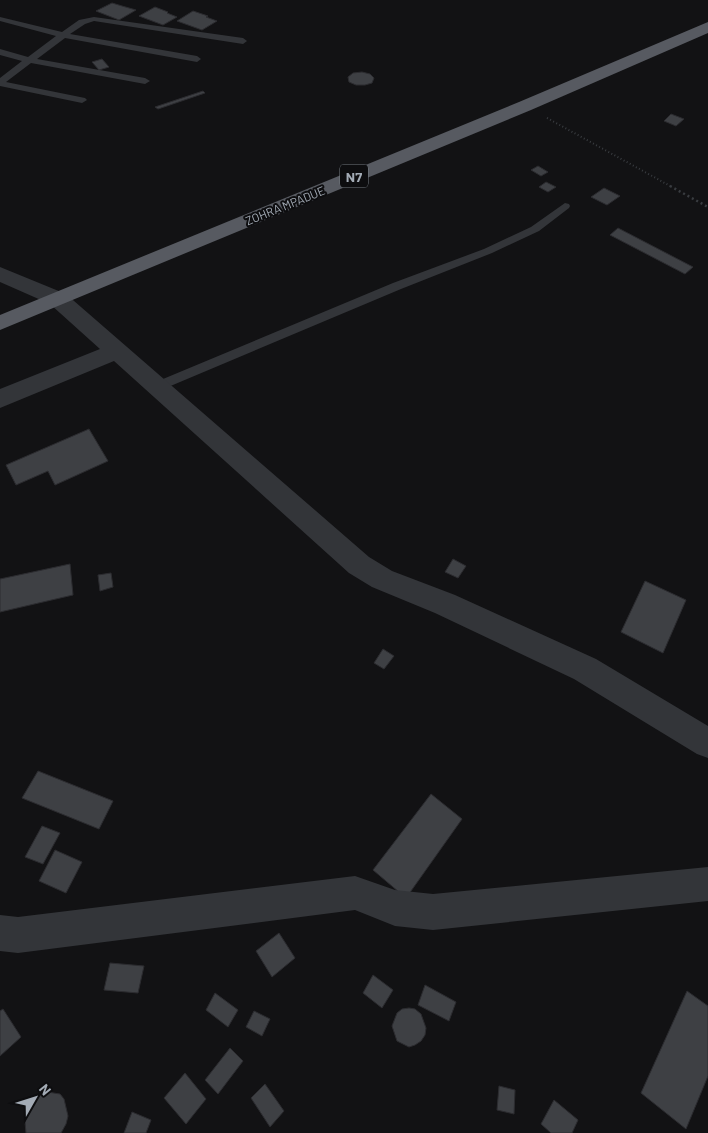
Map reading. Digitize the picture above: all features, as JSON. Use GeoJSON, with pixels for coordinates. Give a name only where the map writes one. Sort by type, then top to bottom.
{"type":"FeatureCollection","features":[{"type":"Feature","properties":{"kind":"highway","name":"ZOHRA MPADUE"},"geometry":{"type":"LineString","coordinates":[[0,323],[525,106],[708,28]]}},
{"type":"Feature","properties":{"kind":"street"},"geometry":{"type":"LineString","coordinates":[[0,274],[58,299],[342,551],[382,580],[445,604],[584,669],[708,743]]}},
{"type":"Feature","properties":{"kind":"street"},"geometry":{"type":"LineString","coordinates":[[0,399],[116,350]]}},
{"type":"Feature","properties":{"kind":"street"},"geometry":{"type":"LineString","coordinates":[[0,933],[18,935],[355,893],[395,908],[433,912],[708,884]]}},
{"type":"Feature","properties":{"kind":"lane"},"geometry":{"type":"LineString","coordinates":[[3,19],[62,35],[197,59]]}},
{"type":"Feature","properties":{"kind":"lane"},"geometry":{"type":"LineString","coordinates":[[0,82],[62,35],[82,22],[94,19],[243,41]]}},
{"type":"Feature","properties":{"kind":"lane"},"geometry":{"type":"LineString","coordinates":[[0,52],[28,60],[145,82]]}},
{"type":"Feature","properties":{"kind":"lane"},"geometry":{"type":"LineString","coordinates":[[0,82],[82,100]]}},
{"type":"Feature","properties":{"kind":"lane"},"geometry":{"type":"LineString","coordinates":[[156,387],[388,290],[488,251],[535,229],[565,206]]}},
{"type":"Feature","properties":{"kind":"path"},"geometry":{"type":"LineString","coordinates":[[525,106],[708,207]]}},
{"type":"Feature","properties":{"kind":"building"},"geometry":{"type":"Polygon","coordinates":[[[112,3],[136,10],[119,20],[96,11],[112,3]]]}},
{"type":"Feature","properties":{"kind":"building"},"geometry":{"type":"Polygon","coordinates":[[[155,7],[177,17],[163,25],[139,16],[155,7]]]}},
{"type":"Feature","properties":{"kind":"building"},"geometry":{"type":"Polygon","coordinates":[[[193,11],[217,21],[202,30],[177,21],[193,11]]]}},
{"type":"Feature","properties":{"kind":"building"},"geometry":{"type":"Polygon","coordinates":[[[102,59],[109,67],[99,70],[92,62],[102,59]]]}},
{"type":"Feature","properties":{"kind":"building"},"geometry":{"type":"Polygon","coordinates":[[[362,72],[370,74],[374,78],[372,83],[356,85],[349,82],[348,77],[353,73],[362,72]]]}},
{"type":"Feature","properties":{"kind":"building"},"geometry":{"type":"Polygon","coordinates":[[[203,91],[205,93],[158,109],[155,107],[203,91]]]}},
{"type":"Feature","properties":{"kind":"building"},"geometry":{"type":"Polygon","coordinates":[[[671,114],[684,119],[676,126],[664,121],[671,114]]]}},
{"type":"Feature","properties":{"kind":"building"},"geometry":{"type":"Polygon","coordinates":[[[538,166],[548,172],[541,176],[531,170],[538,166]]]}},
{"type":"Feature","properties":{"kind":"building"},"geometry":{"type":"Polygon","coordinates":[[[546,182],[556,187],[548,192],[539,187],[546,182]]]}},
{"type":"Feature","properties":{"kind":"building"},"geometry":{"type":"Polygon","coordinates":[[[604,188],[620,196],[607,205],[591,197],[604,188]]]}},
{"type":"Feature","properties":{"kind":"building"},"geometry":{"type":"Polygon","coordinates":[[[618,228],[693,267],[685,274],[610,235],[618,228]]]}},
{"type":"Feature","properties":{"kind":"building"},"geometry":{"type":"Polygon","coordinates":[[[89,429],[108,461],[55,485],[48,471],[16,485],[6,465],[89,429]]]}},
{"type":"Feature","properties":{"kind":"building"},"geometry":{"type":"Polygon","coordinates":[[[453,559],[466,566],[458,578],[445,572],[453,559]]]}},
{"type":"Feature","properties":{"kind":"building"},"geometry":{"type":"Polygon","coordinates":[[[70,564],[73,595],[0,612],[0,579],[70,564]]]}},
{"type":"Feature","properties":{"kind":"building"},"geometry":{"type":"Polygon","coordinates":[[[111,573],[113,587],[100,591],[98,575],[111,573]]]}},
{"type":"Feature","properties":{"kind":"building"},"geometry":{"type":"Polygon","coordinates":[[[645,581],[686,600],[663,653],[621,632],[645,581]]]}},
{"type":"Feature","properties":{"kind":"building"},"geometry":{"type":"Polygon","coordinates":[[[383,649],[394,656],[384,669],[374,663],[383,649]]]}},
{"type":"Feature","properties":{"kind":"building"},"geometry":{"type":"Polygon","coordinates":[[[38,771],[113,801],[99,829],[22,798],[38,771]]]}},
{"type":"Feature","properties":{"kind":"building"},"geometry":{"type":"Polygon","coordinates":[[[431,794],[462,819],[406,898],[373,870],[431,794]]]}},
{"type":"Feature","properties":{"kind":"building"},"geometry":{"type":"Polygon","coordinates":[[[42,826],[60,833],[43,864],[25,857],[42,826]]]}},
{"type":"Feature","properties":{"kind":"building"},"geometry":{"type":"Polygon","coordinates":[[[55,850],[82,862],[66,893],[39,881],[55,850]]]}},
{"type":"Feature","properties":{"kind":"building"},"geometry":{"type":"Polygon","coordinates":[[[279,933],[295,958],[272,977],[256,951],[279,933]]]}},
{"type":"Feature","properties":{"kind":"building"},"geometry":{"type":"Polygon","coordinates":[[[110,963],[144,966],[138,993],[104,990],[110,963]]]}},
{"type":"Feature","properties":{"kind":"building"},"geometry":{"type":"Polygon","coordinates":[[[373,975],[393,990],[382,1008],[363,993],[373,975]]]}},
{"type":"Feature","properties":{"kind":"building"},"geometry":{"type":"Polygon","coordinates":[[[425,985],[456,1002],[449,1021],[418,1005],[425,985]]]}},
{"type":"Feature","properties":{"kind":"building"},"geometry":{"type":"Polygon","coordinates":[[[687,991],[708,1006],[708,1076],[686,1129],[641,1093],[687,991]]]}},
{"type":"Feature","properties":{"kind":"building"},"geometry":{"type":"Polygon","coordinates":[[[215,993],[238,1010],[228,1027],[206,1010],[215,993]]]}},
{"type":"Feature","properties":{"kind":"building"},"geometry":{"type":"Polygon","coordinates":[[[3,1009],[21,1037],[0,1056],[0,1011],[3,1009]]]}},
{"type":"Feature","properties":{"kind":"building"},"geometry":{"type":"Polygon","coordinates":[[[402,1009],[415,1009],[421,1014],[426,1028],[425,1035],[421,1041],[409,1047],[397,1041],[392,1026],[397,1013],[402,1009]]]}},
{"type":"Feature","properties":{"kind":"building"},"geometry":{"type":"Polygon","coordinates":[[[254,1011],[270,1019],[262,1036],[246,1027],[254,1011]]]}},
{"type":"Feature","properties":{"kind":"building"},"geometry":{"type":"Polygon","coordinates":[[[230,1048],[243,1061],[218,1094],[205,1080],[230,1048]]]}},
{"type":"Feature","properties":{"kind":"building"},"geometry":{"type":"Polygon","coordinates":[[[185,1073],[206,1099],[186,1124],[164,1098],[185,1073]]]}},
{"type":"Feature","properties":{"kind":"building"},"geometry":{"type":"Polygon","coordinates":[[[265,1084],[284,1111],[270,1127],[251,1098],[265,1084]]]}},
{"type":"Feature","properties":{"kind":"building"},"geometry":{"type":"Polygon","coordinates":[[[499,1086],[515,1090],[514,1114],[497,1110],[499,1086]]]}},
{"type":"Feature","properties":{"kind":"building"},"geometry":{"type":"Polygon","coordinates":[[[47,1092],[60,1094],[64,1099],[68,1116],[66,1124],[61,1133],[26,1133],[25,1122],[29,1107],[40,1095],[47,1092]]]}},
{"type":"Feature","properties":{"kind":"building"},"geometry":{"type":"Polygon","coordinates":[[[554,1100],[578,1120],[572,1133],[551,1133],[541,1124],[554,1100]]]}},
{"type":"Feature","properties":{"kind":"building"},"geometry":{"type":"Polygon","coordinates":[[[132,1112],[151,1120],[146,1133],[124,1133],[132,1112]]]}}]}
